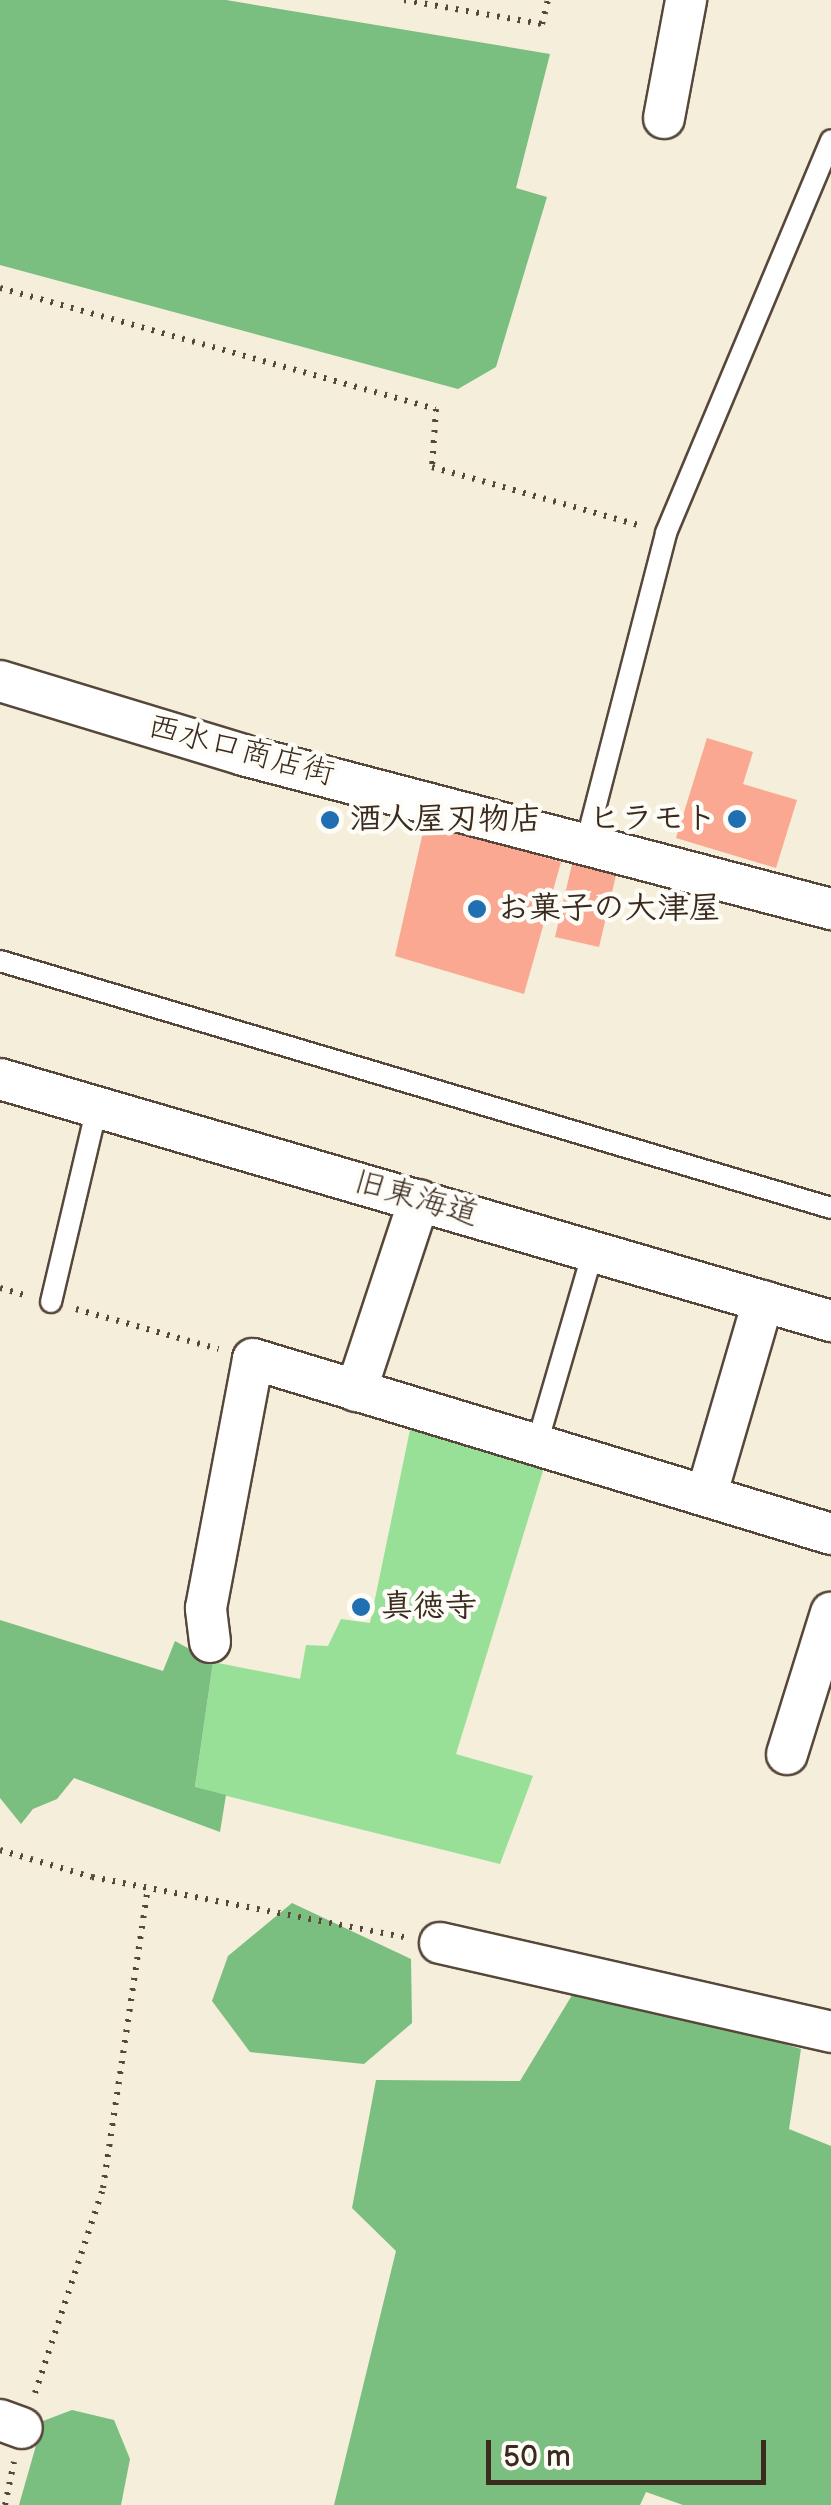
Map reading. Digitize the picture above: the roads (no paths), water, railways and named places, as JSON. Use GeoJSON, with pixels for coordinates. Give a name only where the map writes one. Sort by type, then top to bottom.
{"type":"FeatureCollection","features":[{"type":"Feature","properties":{"kind":"street"},"geometry":{"type":"LineString","coordinates":[[664,118],[686,0]]}},
{"type":"Feature","properties":{"kind":"street","name":"西水口商店街"},"geometry":{"type":"LineString","coordinates":[[0,681],[243,756],[586,842],[831,909]]}},
{"type":"Feature","properties":{"kind":"street","name":"旧東海道"},"geometry":{"type":"LineString","coordinates":[[0,1078],[831,1321]]}},
{"type":"Feature","properties":{"kind":"street"},"geometry":{"type":"LineString","coordinates":[[356,1391],[419,1200]]}},
{"type":"Feature","properties":{"kind":"street"},"geometry":{"type":"LineString","coordinates":[[707,1493],[763,1301]]}},
{"type":"Feature","properties":{"kind":"street"},"geometry":{"type":"LineString","coordinates":[[210,1642],[206,1608],[252,1360],[538,1440],[831,1534]]}},
{"type":"Feature","properties":{"kind":"street"},"geometry":{"type":"LineString","coordinates":[[787,1754],[831,1614]]}},
{"type":"Feature","properties":{"kind":"street"},"geometry":{"type":"LineString","coordinates":[[440,1944],[831,2032]]}},
{"type":"Feature","properties":{"kind":"lane"},"geometry":{"type":"LineString","coordinates":[[586,842],[666,533],[831,140]]}},
{"type":"Feature","properties":{"kind":"lane"},"geometry":{"type":"LineString","coordinates":[[0,962],[831,1208]]}},
{"type":"Feature","properties":{"kind":"lane"},"geometry":{"type":"LineString","coordinates":[[51,1302],[97,1107]]}},
{"type":"Feature","properties":{"kind":"lane"},"geometry":{"type":"LineString","coordinates":[[538,1440],[594,1252]]}},
{"type":"Feature","properties":{"kind":"place","name":"ヒラモト"},"geometry":{"type":"Point","coordinates":[737,819]}},
{"type":"Feature","properties":{"kind":"place","name":"酒人屋刃物店"},"geometry":{"type":"Point","coordinates":[330,820]}},
{"type":"Feature","properties":{"kind":"place","name":"お菓子の大津屋"},"geometry":{"type":"Point","coordinates":[477,909]}},
{"type":"Feature","properties":{"kind":"place","name":"真徳寺"},"geometry":{"type":"Point","coordinates":[361,1607]}}]}
